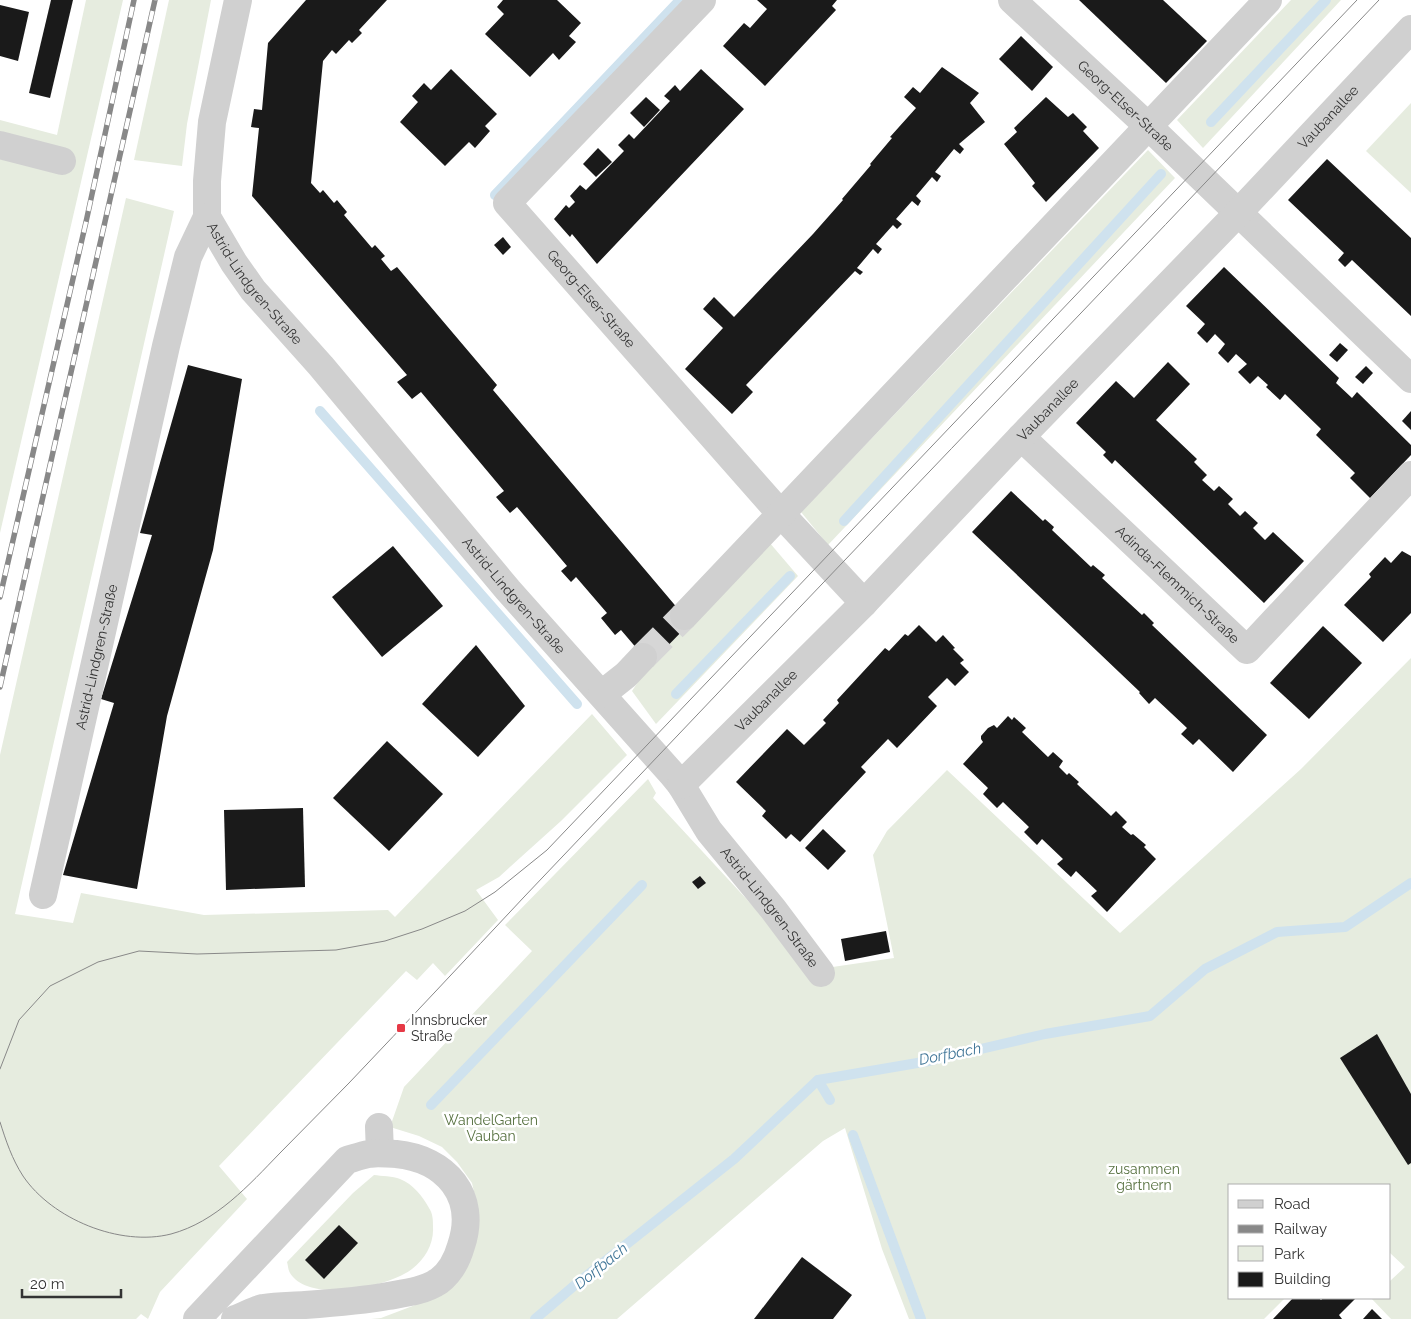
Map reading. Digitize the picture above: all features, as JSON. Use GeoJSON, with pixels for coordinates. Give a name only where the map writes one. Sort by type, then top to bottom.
{"type":"FeatureCollection","features":[{"type":"Feature","properties":{"kind":"street","name":"Astrid-Lindgren-Straße"},"geometry":{"type":"LineString","coordinates":[[43,895],[166,346],[188,257],[207,217],[207,181],[212,122],[238,0]]}},
{"type":"Feature","properties":{"kind":"street","name":"Georg-Elser-Straße"},"geometry":{"type":"LineString","coordinates":[[702,0],[507,203],[780,513],[864,603]]}},
{"type":"Feature","properties":{"kind":"street","name":"Georg-Elser-Straße"},"geometry":{"type":"LineString","coordinates":[[1012,0],[1148,126],[1238,213]]}},
{"type":"Feature","properties":{"kind":"street"},"geometry":{"type":"LineString","coordinates":[[684,616],[1268,0]]}},
{"type":"Feature","properties":{"kind":"street","name":"Vaubanallee"},"geometry":{"type":"LineString","coordinates":[[681,785],[864,603],[1021,436],[1238,213],[1411,29]]}},
{"type":"Feature","properties":{"kind":"street"},"geometry":{"type":"LineString","coordinates":[[0,145],[62,161]]}},
{"type":"Feature","properties":{"kind":"street"},"geometry":{"type":"LineString","coordinates":[[1238,213],[1411,379]]}},
{"type":"Feature","properties":{"kind":"street","name":"Astrid-Lindgren-Straße"},"geometry":{"type":"LineString","coordinates":[[207,217],[234,263],[253,290],[321,366],[508,590],[681,785],[709,831],[773,909],[821,972]]}},
{"type":"Feature","properties":{"kind":"street","name":"Adinda-Flemmich-Straße"},"geometry":{"type":"LineString","coordinates":[[1021,436],[1247,650],[1411,475]]}},
{"type":"Feature","properties":{"kind":"street"},"geometry":{"type":"LineString","coordinates":[[602,694],[626,675],[644,657]]}},
{"type":"Feature","properties":{"kind":"street"},"geometry":{"type":"LineString","coordinates":[[197,1319],[347,1160],[368,1154],[379,1140],[433,1165],[447,1174],[456,1185],[466,1217],[464,1237],[458,1257],[449,1272],[438,1281],[423,1289],[402,1294],[368,1300],[262,1308],[234,1319]]}},
{"type":"Feature","properties":{"kind":"green space"},"geometry":{"type":"Polygon","coordinates":[[[86,0],[123,0],[0,533],[0,120],[57,135],[86,0]]]}},
{"type":"Feature","properties":{"kind":"green space"},"geometry":{"type":"Polygon","coordinates":[[[169,0],[211,0],[187,124],[182,166],[134,160],[169,0]]]}},
{"type":"Feature","properties":{"kind":"green space"},"geometry":{"type":"Polygon","coordinates":[[[1291,0],[1341,0],[1203,148],[1177,120],[1291,0]]]}},
{"type":"Feature","properties":{"kind":"green space"},"geometry":{"type":"Polygon","coordinates":[[[1411,103],[1411,193],[1366,151],[1411,103]]]}},
{"type":"Feature","properties":{"kind":"green space"},"geometry":{"type":"Polygon","coordinates":[[[1148,150],[1175,178],[828,545],[801,512],[1148,150]]]}},
{"type":"Feature","properties":{"kind":"green space"},"geometry":{"type":"Polygon","coordinates":[[[126,198],[174,211],[15,914],[73,923],[81,893],[204,915],[388,910],[395,917],[592,714],[627,755],[561,821],[499,877],[476,890],[498,920],[445,976],[433,963],[417,980],[406,971],[219,1166],[247,1199],[160,1292],[148,1319],[141,1314],[136,1319],[0,1319],[0,755],[126,198]]]}},
{"type":"Feature","properties":{"kind":"green space"},"geometry":{"type":"Polygon","coordinates":[[[769,542],[798,576],[656,724],[632,691],[650,664],[769,542]]]}},
{"type":"Feature","properties":{"kind":"green space"},"geometry":{"type":"Polygon","coordinates":[[[1411,658],[1411,1319],[1391,1319],[1372,1299],[1391,1299],[1391,1280],[1405,1267],[1391,1254],[1391,1184],[1228,1184],[1228,1299],[1284,1299],[1264,1319],[909,1319],[882,1249],[845,1128],[823,1141],[617,1319],[371,1319],[381,1318],[439,1296],[478,1209],[472,1183],[457,1162],[442,1147],[419,1136],[390,1127],[404,1087],[532,951],[505,925],[648,779],[656,793],[653,798],[812,970],[894,958],[873,855],[887,831],[947,770],[1120,933],[1301,769],[1411,658]]]}},
{"type":"Feature","properties":{"kind":"green space"},"geometry":{"type":"Polygon","coordinates":[[[374,1175],[394,1177],[405,1181],[417,1191],[427,1204],[432,1215],[433,1233],[425,1256],[412,1269],[401,1276],[368,1286],[331,1290],[314,1288],[300,1282],[290,1273],[287,1262],[353,1193],[374,1175]]]}},
{"type":"Feature","properties":{"kind":"building"},"geometry":{"type":"Polygon","coordinates":[[[51,0],[73,0],[50,98],[29,93],[51,0]]]}},
{"type":"Feature","properties":{"kind":"building"},"geometry":{"type":"Polygon","coordinates":[[[306,0],[387,0],[359,30],[362,33],[352,43],[349,40],[336,54],[332,50],[323,61],[311,183],[320,193],[323,190],[334,203],[337,200],[347,212],[344,215],[372,248],[375,245],[385,256],[381,259],[391,271],[397,267],[497,385],[493,390],[690,623],[650,664],[621,630],[615,635],[601,618],[607,613],[576,577],[571,582],[561,571],[567,566],[517,507],[510,513],[496,497],[504,491],[421,392],[412,399],[397,382],[407,375],[252,196],[259,128],[251,127],[254,109],[262,110],[268,43],[306,0]]]}},
{"type":"Feature","properties":{"kind":"building"},"geometry":{"type":"Polygon","coordinates":[[[503,0],[557,0],[581,23],[569,36],[576,42],[559,60],[553,53],[530,77],[485,34],[504,14],[497,7],[503,0]]]}},
{"type":"Feature","properties":{"kind":"building"},"geometry":{"type":"Polygon","coordinates":[[[757,0],[837,0],[832,6],[836,10],[765,86],[723,46],[744,23],[750,28],[767,9],[757,0]]]}},
{"type":"Feature","properties":{"kind":"building"},"geometry":{"type":"Polygon","coordinates":[[[1079,0],[1163,0],[1207,41],[1166,83],[1079,0]]]}},
{"type":"Feature","properties":{"kind":"building"},"geometry":{"type":"Polygon","coordinates":[[[0,5],[29,12],[18,61],[0,56],[0,5]]]}},
{"type":"Feature","properties":{"kind":"building"},"geometry":{"type":"Polygon","coordinates":[[[1021,36],[1053,67],[1032,91],[999,59],[1021,36]]]}},
{"type":"Feature","properties":{"kind":"building"},"geometry":{"type":"Polygon","coordinates":[[[942,67],[979,93],[970,103],[985,122],[959,144],[964,149],[960,154],[954,149],[935,172],[941,176],[937,182],[932,177],[916,196],[921,201],[918,206],[912,201],[896,219],[902,224],[897,229],[893,225],[876,244],[882,249],[878,254],[873,249],[857,268],[863,272],[860,275],[855,271],[746,385],[753,392],[732,414],[685,369],[723,328],[703,309],[714,297],[734,317],[843,200],[892,138],[890,137],[916,108],[904,97],[913,87],[920,93],[942,67]]]}},
{"type":"Feature","properties":{"kind":"building"},"geometry":{"type":"Polygon","coordinates":[[[451,69],[497,114],[485,126],[490,131],[475,148],[469,142],[445,166],[400,122],[418,102],[412,96],[424,83],[431,90],[451,69]]]}},
{"type":"Feature","properties":{"kind":"building"},"geometry":{"type":"Polygon","coordinates":[[[701,69],[744,109],[597,264],[572,234],[570,237],[554,219],[566,205],[569,208],[575,202],[570,196],[580,185],[586,190],[624,151],[618,145],[629,134],[634,139],[670,101],[664,96],[675,85],[680,91],[701,69]]]}},
{"type":"Feature","properties":{"kind":"building"},"geometry":{"type":"Polygon","coordinates":[[[646,97],[660,110],[644,127],[630,113],[646,97]]]}},
{"type":"Feature","properties":{"kind":"building"},"geometry":{"type":"Polygon","coordinates":[[[1046,97],[1068,117],[1073,113],[1087,127],[1083,131],[1099,148],[1046,202],[1032,186],[1035,183],[1004,144],[1017,132],[1014,128],[1046,97]]]}},
{"type":"Feature","properties":{"kind":"building"},"geometry":{"type":"Polygon","coordinates":[[[598,148],[612,162],[596,177],[583,164],[598,148]]]}},
{"type":"Feature","properties":{"kind":"building"},"geometry":{"type":"Polygon","coordinates":[[[1327,159],[1411,238],[1411,316],[1352,260],[1345,267],[1338,260],[1344,253],[1288,200],[1327,159]]]}},
{"type":"Feature","properties":{"kind":"building"},"geometry":{"type":"Polygon","coordinates":[[[503,237],[511,247],[503,255],[494,245],[503,237]]]}},
{"type":"Feature","properties":{"kind":"building"},"geometry":{"type":"Polygon","coordinates":[[[1224,267],[1339,378],[1336,383],[1352,398],[1357,392],[1411,445],[1411,455],[1370,498],[1350,478],[1355,473],[1316,435],[1321,429],[1285,394],[1280,400],[1266,387],[1268,385],[1258,376],[1250,384],[1238,372],[1247,364],[1236,354],[1228,363],[1218,353],[1225,344],[1215,334],[1207,343],[1197,333],[1205,324],[1186,306],[1224,267]]]}},
{"type":"Feature","properties":{"kind":"building"},"geometry":{"type":"Polygon","coordinates":[[[1340,343],[1348,350],[1337,362],[1329,355],[1340,343]]]}},
{"type":"Feature","properties":{"kind":"building"},"geometry":{"type":"Polygon","coordinates":[[[1168,362],[1190,384],[1156,420],[1197,459],[1194,462],[1207,475],[1202,480],[1214,491],[1219,486],[1233,499],[1228,504],[1240,516],[1245,511],[1258,523],[1253,528],[1265,540],[1273,532],[1304,561],[1264,603],[1115,460],[1112,464],[1103,455],[1106,452],[1076,423],[1116,381],[1134,398],[1168,362]]]}},
{"type":"Feature","properties":{"kind":"building"},"geometry":{"type":"Polygon","coordinates":[[[188,365],[242,379],[213,550],[167,716],[137,889],[63,875],[114,703],[101,699],[152,535],[140,533],[188,365]]]}},
{"type":"Feature","properties":{"kind":"building"},"geometry":{"type":"Polygon","coordinates":[[[1366,366],[1373,373],[1363,384],[1355,377],[1366,366]]]}},
{"type":"Feature","properties":{"kind":"building"},"geometry":{"type":"Polygon","coordinates":[[[1411,411],[1411,430],[1402,421],[1411,411]]]}},
{"type":"Feature","properties":{"kind":"building"},"geometry":{"type":"Polygon","coordinates":[[[1011,491],[1043,521],[1045,519],[1054,527],[1052,530],[1091,567],[1093,565],[1105,575],[1102,578],[1142,615],[1144,613],[1154,623],[1152,625],[1267,735],[1233,772],[1199,739],[1193,745],[1181,734],[1187,728],[1155,698],[1149,704],[1140,692],[972,532],[1011,491]]]}},
{"type":"Feature","properties":{"kind":"building"},"geometry":{"type":"Polygon","coordinates":[[[393,546],[443,606],[382,657],[332,597],[393,546]]]}},
{"type":"Feature","properties":{"kind":"building"},"geometry":{"type":"Polygon","coordinates":[[[1402,551],[1411,556],[1411,613],[1383,642],[1344,605],[1371,577],[1369,574],[1385,557],[1391,563],[1402,551]]]}},
{"type":"Feature","properties":{"kind":"building"},"geometry":{"type":"Polygon","coordinates":[[[919,625],[936,642],[943,635],[964,660],[960,663],[969,672],[955,686],[947,678],[928,697],[937,706],[897,748],[888,739],[861,767],[866,772],[800,842],[791,834],[786,839],[762,816],[766,811],[736,782],[787,729],[804,745],[826,723],[823,720],[839,703],[837,700],[885,648],[889,651],[905,634],[908,636],[919,625]]]}},
{"type":"Feature","properties":{"kind":"building"},"geometry":{"type":"Polygon","coordinates":[[[1323,626],[1362,663],[1309,719],[1270,683],[1323,626]]]}},
{"type":"Feature","properties":{"kind":"building"},"geometry":{"type":"Polygon","coordinates":[[[476,645],[525,706],[478,757],[422,704],[476,645]]]}},
{"type":"Feature","properties":{"kind":"building"},"geometry":{"type":"Polygon","coordinates":[[[1008,716],[1012,720],[1014,717],[1026,728],[1022,732],[1048,757],[1053,752],[1063,761],[1059,767],[1067,775],[1069,773],[1079,782],[1077,784],[1111,816],[1116,811],[1127,822],[1122,827],[1146,845],[1144,847],[1156,859],[1107,912],[1091,896],[1097,891],[1076,871],[1071,877],[1057,864],[1063,859],[1042,839],[1037,845],[1024,832],[1029,827],[1003,802],[997,808],[983,794],[988,788],[963,764],[983,742],[981,736],[988,728],[994,725],[997,728],[1008,716]]]}},
{"type":"Feature","properties":{"kind":"building"},"geometry":{"type":"Polygon","coordinates":[[[387,741],[443,794],[389,851],[333,798],[387,741]]]}},
{"type":"Feature","properties":{"kind":"building"},"geometry":{"type":"Polygon","coordinates":[[[303,808],[305,887],[226,890],[224,810],[303,808]]]}},
{"type":"Feature","properties":{"kind":"building"},"geometry":{"type":"Polygon","coordinates":[[[823,829],[846,851],[828,870],[805,848],[823,829]]]}},
{"type":"Feature","properties":{"kind":"building"},"geometry":{"type":"Polygon","coordinates":[[[700,876],[706,883],[698,889],[692,882],[700,876]]]}},
{"type":"Feature","properties":{"kind":"building"},"geometry":{"type":"Polygon","coordinates":[[[886,931],[890,952],[845,961],[841,939],[886,931]]]}},
{"type":"Feature","properties":{"kind":"building"},"geometry":{"type":"Polygon","coordinates":[[[1377,1034],[1411,1094],[1411,1163],[1408,1165],[1340,1058],[1377,1034]]]}},
{"type":"Feature","properties":{"kind":"building"},"geometry":{"type":"Polygon","coordinates":[[[339,1225],[358,1243],[324,1279],[305,1260],[339,1225]]]}},
{"type":"Feature","properties":{"kind":"building"},"geometry":{"type":"Polygon","coordinates":[[[802,1257],[852,1295],[833,1319],[754,1319],[802,1257]]]}},
{"type":"Feature","properties":{"kind":"building"},"geometry":{"type":"Polygon","coordinates":[[[1292,1299],[1355,1299],[1339,1315],[1342,1319],[1273,1319],[1292,1299]]]}},
{"type":"Feature","properties":{"kind":"building"},"geometry":{"type":"Polygon","coordinates":[[[1372,1309],[1382,1319],[1363,1319],[1372,1309]]]}},
{"type":"Feature","properties":{"kind":"waterway"},"geometry":{"type":"LineString","coordinates":[[495,195],[680,0]]}},
{"type":"Feature","properties":{"kind":"waterway"},"geometry":{"type":"LineString","coordinates":[[1211,122],[1326,0]]}},
{"type":"Feature","properties":{"kind":"waterway"},"geometry":{"type":"LineString","coordinates":[[844,521],[1161,174]]}},
{"type":"Feature","properties":{"kind":"waterway"},"geometry":{"type":"LineString","coordinates":[[320,411],[577,704]]}},
{"type":"Feature","properties":{"kind":"waterway"},"geometry":{"type":"LineString","coordinates":[[676,694],[790,576]]}},
{"type":"Feature","properties":{"kind":"waterway","name":"Dorfbach"},"geometry":{"type":"LineString","coordinates":[[535,1319],[734,1159],[818,1080],[929,1061],[1045,1034],[1150,1016],[1205,969],[1277,932],[1345,927],[1411,883]]}},
{"type":"Feature","properties":{"kind":"waterway"},"geometry":{"type":"LineString","coordinates":[[431,1105],[642,885]]}},
{"type":"Feature","properties":{"kind":"waterway"},"geometry":{"type":"LineString","coordinates":[[818,1080],[830,1100]]}},
{"type":"Feature","properties":{"kind":"waterway"},"geometry":{"type":"LineString","coordinates":[[853,1135],[921,1319]]}},
{"type":"Feature","properties":{"kind":"tunnel"},"geometry":{"type":"LineString","coordinates":[[643,657],[684,616]]}},
{"type":"Feature","properties":{"kind":"tram line"},"geometry":{"type":"LineString","coordinates":[[0,1069],[19,1020],[50,986],[98,962],[139,951],[197,954],[336,950],[385,941],[422,929],[465,911],[495,892],[547,850],[1357,0]]}},
{"type":"Feature","properties":{"kind":"tram line"},"geometry":{"type":"LineString","coordinates":[[0,1122],[16,1163],[23,1176],[36,1191],[51,1205],[69,1217],[109,1233],[151,1237],[171,1234],[203,1221],[231,1201],[349,1083],[1379,0]]}},
{"type":"Feature","properties":{"kind":"railway"},"geometry":{"type":"LineString","coordinates":[[0,597],[86,222],[134,0]]}},
{"type":"Feature","properties":{"kind":"railway"},"geometry":{"type":"LineString","coordinates":[[0,687],[155,0]]}},
{"type":"Feature","properties":{"kind":"place","name":"Innsbrucker Straße"},"geometry":{"type":"Point","coordinates":[401,1028]}},
{"type":"Feature","properties":{"kind":"park label","name":"WandelGarten Vauban"},"geometry":{"type":"Point","coordinates":[491,1128]}},
{"type":"Feature","properties":{"kind":"park label","name":"zusammen gärtnern"},"geometry":{"type":"Point","coordinates":[1144,1178]}}]}
